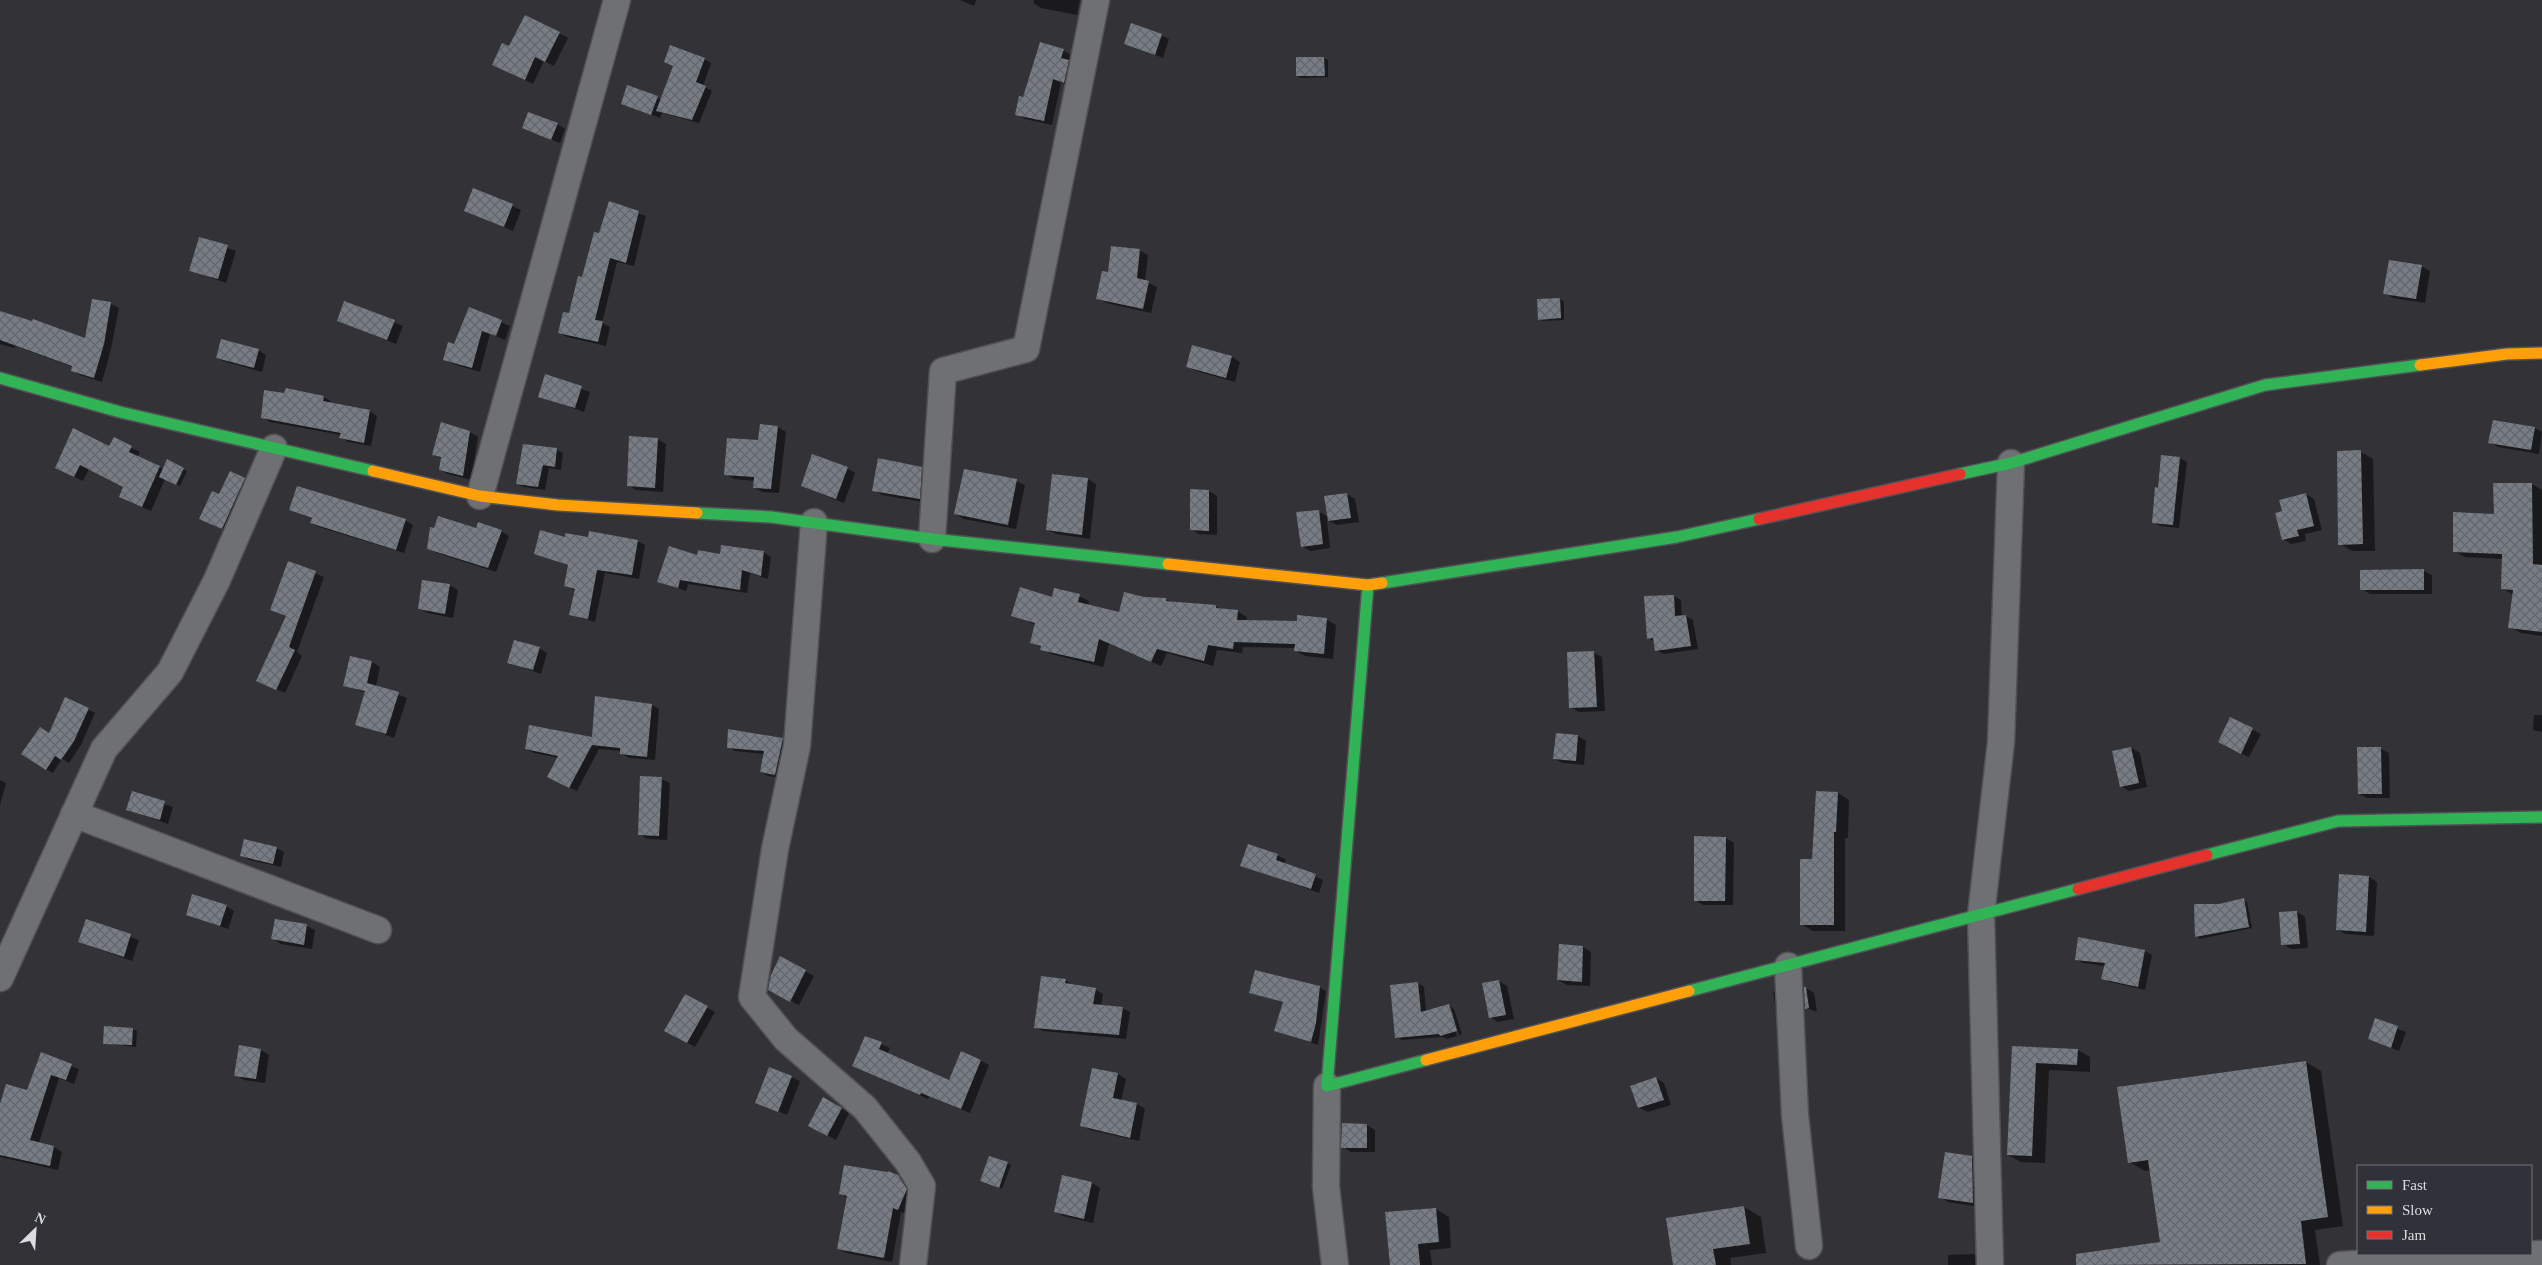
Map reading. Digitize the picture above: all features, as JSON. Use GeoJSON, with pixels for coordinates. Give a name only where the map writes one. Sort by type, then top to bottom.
{"type":"FeatureCollection","features":[{"type":"Feature","properties":{"kind":"street"},"geometry":{"type":"LineString","coordinates":[[480,496],[617,0]]}},
{"type":"Feature","properties":{"kind":"street"},"geometry":{"type":"LineString","coordinates":[[932,539],[944,371],[1026,349],[1096,0]]}},
{"type":"Feature","properties":{"kind":"street"},"geometry":{"type":"LineString","coordinates":[[0,378],[120,412],[480,496],[558,504],[771,516],[932,539],[1368,585],[1677,537],[2011,463],[2266,385],[2507,354],[2542,353]]}},
{"type":"Feature","properties":{"kind":"street"},"geometry":{"type":"LineString","coordinates":[[0,978],[104,749],[170,672],[217,580],[274,448]]}},
{"type":"Feature","properties":{"kind":"street"},"geometry":{"type":"LineString","coordinates":[[1990,1265],[1981,915],[2001,742],[2011,463]]}},
{"type":"Feature","properties":{"kind":"street"},"geometry":{"type":"LineString","coordinates":[[814,522],[797,746],[775,849],[752,997],[786,1039],[865,1108],[908,1162],[922,1186],[913,1265]]}},
{"type":"Feature","properties":{"kind":"street"},"geometry":{"type":"LineString","coordinates":[[1335,1265],[1326,1188],[1327,1086],[1368,585]]}},
{"type":"Feature","properties":{"kind":"street"},"geometry":{"type":"LineString","coordinates":[[74,814],[378,930]]}},
{"type":"Feature","properties":{"kind":"street"},"geometry":{"type":"LineString","coordinates":[[1327,1086],[2338,821],[2542,816]]}},
{"type":"Feature","properties":{"kind":"street"},"geometry":{"type":"LineString","coordinates":[[1788,966],[1795,1115],[1809,1246]]}},
{"type":"Feature","properties":{"kind":"street"},"geometry":{"type":"LineString","coordinates":[[2340,1265],[2524,1255]]}},
{"type":"Feature","properties":{"kind":"building"},"geometry":{"type":"Polygon","coordinates":[[[525,15],[560,32],[545,62],[535,57],[525,80],[492,65],[502,43],[509,46],[525,15]]]}},
{"type":"Feature","properties":{"kind":"building"},"geometry":{"type":"Polygon","coordinates":[[[1131,23],[1162,34],[1155,55],[1124,44],[1131,23]]]}},
{"type":"Feature","properties":{"kind":"building"},"geometry":{"type":"Polygon","coordinates":[[[1040,42],[1064,49],[1061,58],[1069,60],[1064,83],[1053,79],[1044,121],[1015,115],[1019,96],[1023,97],[1040,42]]]}},
{"type":"Feature","properties":{"kind":"building"},"geometry":{"type":"Polygon","coordinates":[[[670,45],[705,58],[696,82],[706,86],[692,120],[656,111],[673,66],[664,62],[670,45]]]}},
{"type":"Feature","properties":{"kind":"building"},"geometry":{"type":"Polygon","coordinates":[[[1296,57],[1324,57],[1325,76],[1296,76],[1296,57]]]}},
{"type":"Feature","properties":{"kind":"building"},"geometry":{"type":"Polygon","coordinates":[[[627,85],[658,96],[651,115],[621,104],[627,85]]]}},
{"type":"Feature","properties":{"kind":"building"},"geometry":{"type":"Polygon","coordinates":[[[528,112],[558,123],[551,140],[522,128],[528,112]]]}},
{"type":"Feature","properties":{"kind":"building"},"geometry":{"type":"Polygon","coordinates":[[[473,188],[513,204],[504,227],[464,211],[473,188]]]}},
{"type":"Feature","properties":{"kind":"building"},"geometry":{"type":"Polygon","coordinates":[[[609,201],[639,211],[626,263],[610,258],[595,320],[603,321],[598,342],[558,333],[563,312],[569,313],[578,276],[582,277],[594,232],[599,233],[609,201]]]}},
{"type":"Feature","properties":{"kind":"building"},"geometry":{"type":"Polygon","coordinates":[[[199,237],[228,245],[218,279],[189,271],[199,237]]]}},
{"type":"Feature","properties":{"kind":"building"},"geometry":{"type":"Polygon","coordinates":[[[1111,246],[1140,249],[1137,278],[1149,281],[1143,309],[1096,299],[1102,271],[1108,272],[1111,246]]]}},
{"type":"Feature","properties":{"kind":"building"},"geometry":{"type":"Polygon","coordinates":[[[2389,260],[2422,265],[2416,299],[2383,294],[2389,260]]]}},
{"type":"Feature","properties":{"kind":"building"},"geometry":{"type":"Polygon","coordinates":[[[1560,298],[1561,318],[1538,320],[1537,299],[1560,298]]]}},
{"type":"Feature","properties":{"kind":"building"},"geometry":{"type":"Polygon","coordinates":[[[92,299],[111,302],[104,344],[94,378],[71,371],[72,366],[0,340],[0,311],[32,321],[33,319],[85,338],[92,299]]]}},
{"type":"Feature","properties":{"kind":"building"},"geometry":{"type":"Polygon","coordinates":[[[344,301],[395,320],[387,340],[337,321],[344,301]]]}},
{"type":"Feature","properties":{"kind":"building"},"geometry":{"type":"Polygon","coordinates":[[[469,307],[502,320],[496,336],[482,331],[472,368],[443,360],[448,342],[454,344],[469,307]]]}},
{"type":"Feature","properties":{"kind":"building"},"geometry":{"type":"Polygon","coordinates":[[[221,339],[259,349],[254,368],[216,358],[221,339]]]}},
{"type":"Feature","properties":{"kind":"building"},"geometry":{"type":"Polygon","coordinates":[[[1192,345],[1232,356],[1226,378],[1186,367],[1192,345]]]}},
{"type":"Feature","properties":{"kind":"building"},"geometry":{"type":"Polygon","coordinates":[[[545,374],[582,386],[575,408],[538,397],[545,374]]]}},
{"type":"Feature","properties":{"kind":"building"},"geometry":{"type":"Polygon","coordinates":[[[286,388],[324,396],[323,401],[370,410],[364,443],[339,438],[341,433],[261,418],[264,390],[284,393],[286,388]]]}},
{"type":"Feature","properties":{"kind":"building"},"geometry":{"type":"Polygon","coordinates":[[[2493,420],[2535,427],[2531,450],[2488,443],[2493,420]]]}},
{"type":"Feature","properties":{"kind":"building"},"geometry":{"type":"Polygon","coordinates":[[[441,422],[470,431],[463,476],[439,470],[441,457],[432,455],[441,422]]]}},
{"type":"Feature","properties":{"kind":"building"},"geometry":{"type":"Polygon","coordinates":[[[760,424],[778,426],[771,489],[753,488],[754,477],[724,475],[727,438],[758,440],[760,424]]]}},
{"type":"Feature","properties":{"kind":"building"},"geometry":{"type":"Polygon","coordinates":[[[73,428],[109,446],[114,437],[132,446],[129,452],[160,466],[142,507],[119,497],[123,487],[80,465],[74,477],[55,468],[73,428]]]}},
{"type":"Feature","properties":{"kind":"building"},"geometry":{"type":"Polygon","coordinates":[[[629,436],[658,438],[655,488],[627,486],[629,436]]]}},
{"type":"Feature","properties":{"kind":"building"},"geometry":{"type":"Polygon","coordinates":[[[523,444],[557,448],[555,467],[543,465],[538,487],[516,484],[523,444]]]}},
{"type":"Feature","properties":{"kind":"building"},"geometry":{"type":"Polygon","coordinates":[[[2361,450],[2363,544],[2338,545],[2337,451],[2361,450]]]}},
{"type":"Feature","properties":{"kind":"building"},"geometry":{"type":"Polygon","coordinates":[[[812,454],[848,467],[836,499],[801,486],[812,454]]]}},
{"type":"Feature","properties":{"kind":"building"},"geometry":{"type":"Polygon","coordinates":[[[2161,455],[2180,457],[2173,525],[2152,523],[2155,487],[2158,488],[2161,455]]]}},
{"type":"Feature","properties":{"kind":"building"},"geometry":{"type":"Polygon","coordinates":[[[878,458],[922,467],[920,499],[872,491],[878,458]]]}},
{"type":"Feature","properties":{"kind":"building"},"geometry":{"type":"Polygon","coordinates":[[[167,459],[184,468],[176,485],[159,477],[167,459]]]}},
{"type":"Feature","properties":{"kind":"building"},"geometry":{"type":"Polygon","coordinates":[[[964,469],[1017,479],[1008,525],[954,514],[964,469]]]}},
{"type":"Feature","properties":{"kind":"building"},"geometry":{"type":"Polygon","coordinates":[[[230,471],[245,478],[222,529],[199,519],[212,491],[219,494],[230,471]]]}},
{"type":"Feature","properties":{"kind":"building"},"geometry":{"type":"Polygon","coordinates":[[[1052,474],[1088,478],[1082,535],[1046,530],[1052,474]]]}},
{"type":"Feature","properties":{"kind":"building"},"geometry":{"type":"Polygon","coordinates":[[[2493,483],[2532,483],[2533,564],[2542,565],[2542,632],[2508,628],[2513,590],[2501,589],[2502,554],[2453,552],[2453,512],[2494,514],[2493,483]]]}},
{"type":"Feature","properties":{"kind":"building"},"geometry":{"type":"Polygon","coordinates":[[[297,486],[406,519],[396,550],[310,523],[312,518],[289,510],[297,486]]]}},
{"type":"Feature","properties":{"kind":"building"},"geometry":{"type":"Polygon","coordinates":[[[1190,489],[1209,490],[1209,531],[1190,530],[1190,489]]]}},
{"type":"Feature","properties":{"kind":"building"},"geometry":{"type":"Polygon","coordinates":[[[1347,493],[1351,518],[1328,521],[1324,496],[1347,493]]]}},
{"type":"Feature","properties":{"kind":"building"},"geometry":{"type":"Polygon","coordinates":[[[2306,493],[2314,526],[2297,530],[2299,536],[2282,540],[2275,513],[2282,511],[2279,500],[2306,493]]]}},
{"type":"Feature","properties":{"kind":"building"},"geometry":{"type":"Polygon","coordinates":[[[1319,510],[1323,544],[1301,547],[1296,512],[1319,510]]]}},
{"type":"Feature","properties":{"kind":"building"},"geometry":{"type":"Polygon","coordinates":[[[438,516],[476,528],[478,522],[502,530],[488,568],[427,549],[430,527],[434,528],[438,516]]]}},
{"type":"Feature","properties":{"kind":"building"},"geometry":{"type":"Polygon","coordinates":[[[540,530],[565,537],[565,533],[588,537],[589,531],[638,540],[632,575],[597,570],[588,619],[569,615],[575,589],[564,586],[568,565],[534,554],[540,530]]]}},
{"type":"Feature","properties":{"kind":"building"},"geometry":{"type":"Polygon","coordinates":[[[721,545],[764,551],[761,576],[742,570],[740,590],[680,580],[678,588],[657,582],[669,546],[697,555],[698,550],[720,554],[721,545]]]}},
{"type":"Feature","properties":{"kind":"building"},"geometry":{"type":"Polygon","coordinates":[[[288,561],[316,571],[289,647],[295,650],[276,690],[256,681],[286,616],[270,610],[288,561]]]}},
{"type":"Feature","properties":{"kind":"building"},"geometry":{"type":"Polygon","coordinates":[[[2424,569],[2424,590],[2360,590],[2360,570],[2424,569]]]}},
{"type":"Feature","properties":{"kind":"building"},"geometry":{"type":"Polygon","coordinates":[[[422,580],[450,584],[445,614],[418,609],[422,580]]]}},
{"type":"Feature","properties":{"kind":"building"},"geometry":{"type":"Polygon","coordinates":[[[1020,587],[1052,597],[1054,588],[1080,594],[1078,602],[1119,612],[1124,592],[1144,597],[1166,598],[1166,601],[1216,605],[1216,608],[1238,610],[1237,620],[1297,621],[1297,615],[1327,618],[1324,654],[1294,651],[1295,644],[1234,642],[1233,649],[1208,645],[1204,661],[1157,649],[1151,662],[1099,639],[1094,662],[1040,650],[1041,646],[1030,643],[1035,623],[1011,616],[1020,587]]]}},
{"type":"Feature","properties":{"kind":"building"},"geometry":{"type":"Polygon","coordinates":[[[1674,595],[1675,616],[1686,615],[1691,646],[1655,651],[1653,638],[1647,639],[1644,596],[1674,595]]]}},
{"type":"Feature","properties":{"kind":"building"},"geometry":{"type":"Polygon","coordinates":[[[514,640],[540,647],[533,670],[507,663],[514,640]]]}},
{"type":"Feature","properties":{"kind":"building"},"geometry":{"type":"Polygon","coordinates":[[[1594,651],[1597,707],[1569,708],[1567,652],[1594,651]]]}},
{"type":"Feature","properties":{"kind":"building"},"geometry":{"type":"Polygon","coordinates":[[[350,656],[372,661],[367,683],[399,692],[386,734],[355,725],[365,691],[343,686],[350,656]]]}},
{"type":"Feature","properties":{"kind":"building"},"geometry":{"type":"Polygon","coordinates":[[[595,696],[652,704],[647,757],[620,754],[620,748],[592,745],[569,788],[547,777],[558,756],[525,749],[529,725],[592,737],[595,696]]]}},
{"type":"Feature","properties":{"kind":"building"},"geometry":{"type":"Polygon","coordinates":[[[65,697],[89,708],[74,741],[61,760],[55,756],[46,770],[21,754],[40,727],[49,733],[65,697]]]}},
{"type":"Feature","properties":{"kind":"building"},"geometry":{"type":"Polygon","coordinates":[[[2230,717],[2253,728],[2241,754],[2218,742],[2230,717]]]}},
{"type":"Feature","properties":{"kind":"building"},"geometry":{"type":"Polygon","coordinates":[[[728,729],[783,738],[775,775],[760,772],[764,751],[727,748],[728,729]]]}},
{"type":"Feature","properties":{"kind":"building"},"geometry":{"type":"Polygon","coordinates":[[[1556,733],[1578,735],[1576,761],[1553,759],[1556,733]]]}},
{"type":"Feature","properties":{"kind":"building"},"geometry":{"type":"Polygon","coordinates":[[[2131,747],[2139,783],[2120,787],[2112,751],[2131,747]]]}},
{"type":"Feature","properties":{"kind":"building"},"geometry":{"type":"Polygon","coordinates":[[[2357,747],[2381,747],[2382,794],[2358,794],[2357,747]]]}},
{"type":"Feature","properties":{"kind":"building"},"geometry":{"type":"Polygon","coordinates":[[[640,776],[662,777],[659,836],[638,835],[640,776]]]}},
{"type":"Feature","properties":{"kind":"building"},"geometry":{"type":"Polygon","coordinates":[[[132,791],[165,801],[160,820],[126,810],[132,791]]]}},
{"type":"Feature","properties":{"kind":"building"},"geometry":{"type":"Polygon","coordinates":[[[1816,791],[1838,792],[1836,832],[1834,832],[1834,925],[1800,925],[1800,859],[1812,859],[1816,791]]]}},
{"type":"Feature","properties":{"kind":"building"},"geometry":{"type":"Polygon","coordinates":[[[1694,836],[1726,837],[1725,901],[1694,901],[1694,836]]]}},
{"type":"Feature","properties":{"kind":"building"},"geometry":{"type":"Polygon","coordinates":[[[244,839],[277,847],[273,864],[240,856],[244,839]]]}},
{"type":"Feature","properties":{"kind":"building"},"geometry":{"type":"Polygon","coordinates":[[[1248,844],[1278,854],[1276,860],[1316,874],[1311,889],[1240,866],[1248,844]]]}},
{"type":"Feature","properties":{"kind":"building"},"geometry":{"type":"Polygon","coordinates":[[[2339,874],[2369,876],[2366,932],[2336,930],[2339,874]]]}},
{"type":"Feature","properties":{"kind":"building"},"geometry":{"type":"Polygon","coordinates":[[[192,894],[227,905],[220,926],[186,915],[192,894]]]}},
{"type":"Feature","properties":{"kind":"building"},"geometry":{"type":"Polygon","coordinates":[[[2244,898],[2249,927],[2195,937],[2194,904],[2219,904],[2244,898]]]}},
{"type":"Feature","properties":{"kind":"building"},"geometry":{"type":"Polygon","coordinates":[[[2297,911],[2300,944],[2281,945],[2279,912],[2297,911]]]}},
{"type":"Feature","properties":{"kind":"building"},"geometry":{"type":"Polygon","coordinates":[[[86,919],[131,934],[124,957],[78,942],[86,919]]]}},
{"type":"Feature","properties":{"kind":"building"},"geometry":{"type":"Polygon","coordinates":[[[275,919],[307,924],[304,945],[271,939],[275,919]]]}},
{"type":"Feature","properties":{"kind":"building"},"geometry":{"type":"Polygon","coordinates":[[[2078,937],[2145,950],[2138,987],[2101,979],[2105,963],[2075,960],[2078,937]]]}},
{"type":"Feature","properties":{"kind":"building"},"geometry":{"type":"Polygon","coordinates":[[[1559,944],[1583,946],[1582,982],[1557,980],[1559,944]]]}},
{"type":"Feature","properties":{"kind":"building"},"geometry":{"type":"Polygon","coordinates":[[[780,956],[806,970],[790,1002],[768,990],[771,975],[780,956]]]}},
{"type":"Feature","properties":{"kind":"building"},"geometry":{"type":"Polygon","coordinates":[[[1255,970],[1320,986],[1316,1023],[1311,1042],[1274,1031],[1283,1002],[1249,993],[1255,970]]]}},
{"type":"Feature","properties":{"kind":"building"},"geometry":{"type":"Polygon","coordinates":[[[1041,976],[1066,979],[1065,983],[1096,988],[1093,1004],[1123,1007],[1119,1035],[1034,1028],[1041,976]]]}},
{"type":"Feature","properties":{"kind":"building"},"geometry":{"type":"Polygon","coordinates":[[[1499,980],[1506,1015],[1489,1018],[1482,983],[1499,980]]]}},
{"type":"Feature","properties":{"kind":"building"},"geometry":{"type":"Polygon","coordinates":[[[1418,982],[1421,1012],[1449,1004],[1457,1031],[1440,1036],[1439,1034],[1395,1038],[1390,985],[1418,982]]]}},
{"type":"Feature","properties":{"kind":"building"},"geometry":{"type":"Polygon","coordinates":[[[1804,987],[1806,987],[1809,1008],[1805,1009],[1804,987]]]}},
{"type":"Feature","properties":{"kind":"building"},"geometry":{"type":"Polygon","coordinates":[[[685,994],[708,1006],[687,1043],[664,1031],[685,994]]]}},
{"type":"Feature","properties":{"kind":"building"},"geometry":{"type":"Polygon","coordinates":[[[2375,1018],[2398,1026],[2391,1048],[2368,1039],[2375,1018]]]}},
{"type":"Feature","properties":{"kind":"building"},"geometry":{"type":"Polygon","coordinates":[[[104,1026],[133,1028],[132,1045],[103,1044],[104,1026]]]}},
{"type":"Feature","properties":{"kind":"building"},"geometry":{"type":"Polygon","coordinates":[[[865,1036],[882,1042],[879,1049],[949,1080],[961,1051],[981,1060],[961,1109],[921,1093],[920,1095],[852,1066],[865,1036]]]}},
{"type":"Feature","properties":{"kind":"building"},"geometry":{"type":"Polygon","coordinates":[[[239,1045],[261,1049],[256,1079],[234,1076],[239,1045]]]}},
{"type":"Feature","properties":{"kind":"building"},"geometry":{"type":"Polygon","coordinates":[[[2012,1046],[2078,1049],[2077,1065],[2036,1063],[2032,1156],[2007,1155],[2012,1046]]]}},
{"type":"Feature","properties":{"kind":"building"},"geometry":{"type":"Polygon","coordinates":[[[41,1052],[72,1064],[66,1080],[51,1075],[30,1140],[54,1146],[50,1166],[0,1155],[0,1104],[6,1084],[27,1090],[41,1052]]]}},
{"type":"Feature","properties":{"kind":"building"},"geometry":{"type":"Polygon","coordinates":[[[2306,1061],[2328,1217],[2301,1221],[2306,1264],[2076,1265],[2076,1254],[2160,1242],[2148,1160],[2128,1163],[2117,1087],[2306,1061]]]}},
{"type":"Feature","properties":{"kind":"building"},"geometry":{"type":"Polygon","coordinates":[[[769,1067],[792,1076],[778,1112],[755,1103],[769,1067]]]}},
{"type":"Feature","properties":{"kind":"building"},"geometry":{"type":"Polygon","coordinates":[[[1092,1068],[1118,1073],[1113,1098],[1137,1103],[1130,1138],[1080,1126],[1092,1068]]]}},
{"type":"Feature","properties":{"kind":"building"},"geometry":{"type":"Polygon","coordinates":[[[1656,1077],[1664,1100],[1638,1108],[1630,1086],[1656,1077]]]}},
{"type":"Feature","properties":{"kind":"building"},"geometry":{"type":"Polygon","coordinates":[[[823,1097],[842,1108],[827,1136],[808,1126],[823,1097]]]}},
{"type":"Feature","properties":{"kind":"building"},"geometry":{"type":"Polygon","coordinates":[[[1342,1123],[1367,1124],[1367,1148],[1341,1148],[1342,1123]]]}},
{"type":"Feature","properties":{"kind":"building"},"geometry":{"type":"Polygon","coordinates":[[[1945,1152],[1972,1156],[1973,1203],[1938,1198],[1945,1152]]]}},
{"type":"Feature","properties":{"kind":"building"},"geometry":{"type":"Polygon","coordinates":[[[989,1156],[1008,1162],[999,1188],[980,1181],[989,1156]]]}},
{"type":"Feature","properties":{"kind":"building"},"geometry":{"type":"Polygon","coordinates":[[[844,1165],[888,1171],[898,1175],[907,1189],[898,1210],[893,1208],[884,1258],[837,1249],[847,1196],[839,1194],[844,1165]]]}},
{"type":"Feature","properties":{"kind":"building"},"geometry":{"type":"Polygon","coordinates":[[[1062,1175],[1092,1182],[1084,1219],[1054,1212],[1062,1175]]]}},
{"type":"Feature","properties":{"kind":"building"},"geometry":{"type":"Polygon","coordinates":[[[1744,1206],[1750,1244],[1713,1249],[1716,1265],[1673,1265],[1666,1218],[1744,1206]]]}},
{"type":"Feature","properties":{"kind":"building"},"geometry":{"type":"Polygon","coordinates":[[[1436,1208],[1439,1242],[1418,1244],[1420,1265],[1390,1265],[1385,1212],[1436,1208]]]}},
{"type":"Feature","properties":{"kind":"traffic: fast"},"geometry":{"type":"LineString","coordinates":[[1960,474],[2011,463],[2265,385],[2420,365]]}},
{"type":"Feature","properties":{"kind":"traffic: fast"},"geometry":{"type":"LineString","coordinates":[[0,378],[120,412],[373,471]]}},
{"type":"Feature","properties":{"kind":"traffic: fast"},"geometry":{"type":"LineString","coordinates":[[697,513],[771,517],[932,539],[1168,564]]}},
{"type":"Feature","properties":{"kind":"traffic: fast"},"geometry":{"type":"LineString","coordinates":[[1382,583],[1677,537],[1759,519]]}},
{"type":"Feature","properties":{"kind":"traffic: fast"},"geometry":{"type":"LineString","coordinates":[[1368,585],[1327,1086],[1426,1060]]}},
{"type":"Feature","properties":{"kind":"traffic: fast"},"geometry":{"type":"LineString","coordinates":[[2207,855],[2338,821],[2542,817]]}},
{"type":"Feature","properties":{"kind":"traffic: fast"},"geometry":{"type":"LineString","coordinates":[[1689,991],[2078,889]]}},
{"type":"Feature","properties":{"kind":"traffic: slow"},"geometry":{"type":"LineString","coordinates":[[2420,365],[2507,354],[2542,353]]}},
{"type":"Feature","properties":{"kind":"traffic: slow"},"geometry":{"type":"LineString","coordinates":[[373,471],[480,496],[558,505],[697,513]]}},
{"type":"Feature","properties":{"kind":"traffic: slow"},"geometry":{"type":"LineString","coordinates":[[1168,564],[1368,585],[1382,583]]}},
{"type":"Feature","properties":{"kind":"traffic: slow"},"geometry":{"type":"LineString","coordinates":[[1426,1060],[1689,991]]}},
{"type":"Feature","properties":{"kind":"traffic: jam"},"geometry":{"type":"LineString","coordinates":[[1759,519],[1960,474]]}},
{"type":"Feature","properties":{"kind":"traffic: jam"},"geometry":{"type":"LineString","coordinates":[[2078,889],[2207,855]]}}]}
